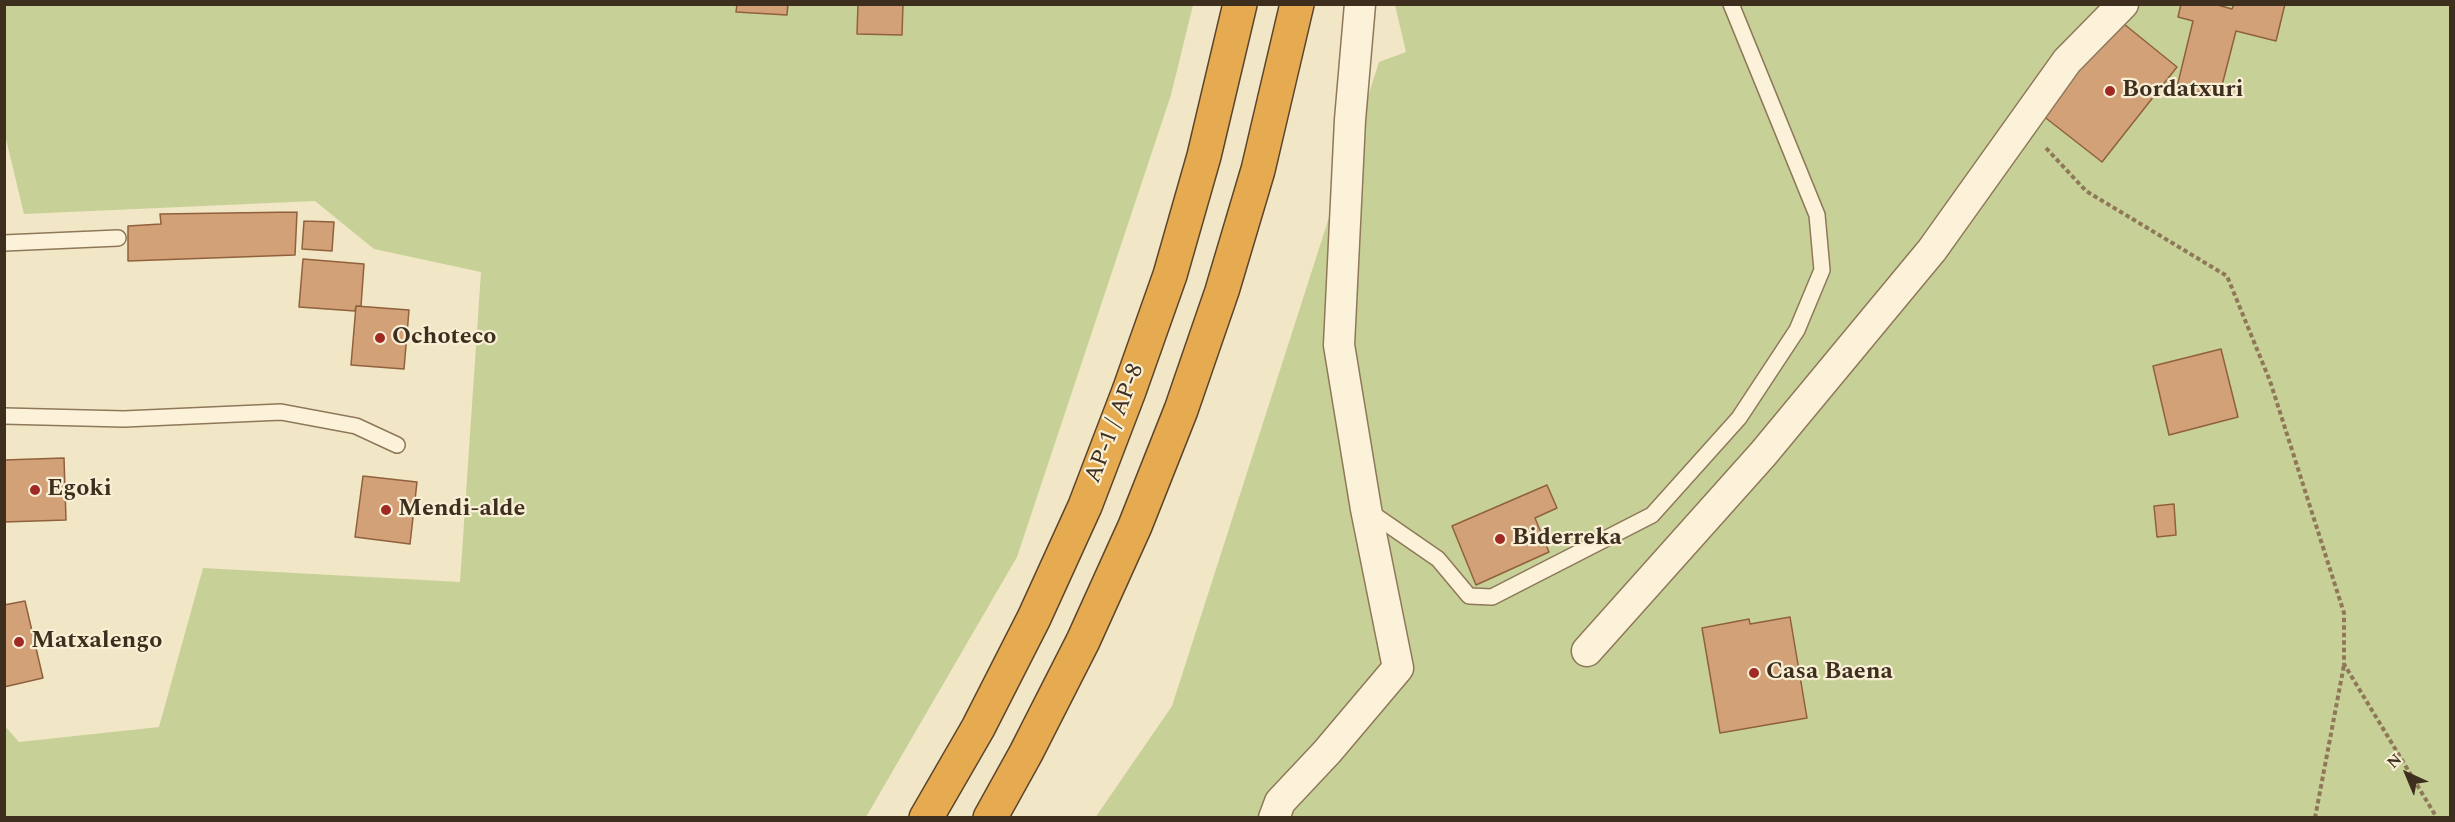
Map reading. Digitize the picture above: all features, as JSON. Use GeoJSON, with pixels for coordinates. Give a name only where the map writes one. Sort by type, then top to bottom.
{"type":"FeatureCollection","features":[{"type":"Feature","properties":{"kind":"highway","name":"AP-1 / AP-8"},"geometry":{"type":"LineString","coordinates":[[926,818],[978,728],[1034,618],[1084,506],[1129,391],[1170,275],[1204,156],[1240,4]]}},
{"type":"Feature","properties":{"kind":"highway"},"geometry":{"type":"LineString","coordinates":[[990,818],[1083,641],[1135,526],[1181,410],[1222,291],[1258,171],[1297,4]]}},
{"type":"Feature","properties":{"kind":"street"},"geometry":{"type":"LineString","coordinates":[[1274,818],[1280,802],[1327,752],[1398,668],[1366,509],[1339,345],[1350,120],[1360,4]]}},
{"type":"Feature","properties":{"kind":"street"},"geometry":{"type":"LineString","coordinates":[[1587,651],[1763,454],[1932,250],[2067,61],[2123,4]]}},
{"type":"Feature","properties":{"kind":"lane"},"geometry":{"type":"LineString","coordinates":[[1366,509],[1438,559],[1469,596],[1492,597],[1652,515],[1738,418],[1797,330],[1822,270],[1817,215],[1731,4]]}},
{"type":"Feature","properties":{"kind":"lane"},"geometry":{"type":"LineString","coordinates":[[4,243],[118,238]]}},
{"type":"Feature","properties":{"kind":"lane"},"geometry":{"type":"LineString","coordinates":[[4,416],[124,419],[280,412],[356,426],[397,445]]}},
{"type":"Feature","properties":{"kind":"path"},"geometry":{"type":"LineString","coordinates":[[2023,124],[2086,191],[2227,276],[2270,381],[2344,613],[2344,664],[2315,818]]}},
{"type":"Feature","properties":{"kind":"path"},"geometry":{"type":"LineString","coordinates":[[2344,664],[2436,818]]}},
{"type":"Feature","properties":{"kind":"green space"},"geometry":{"type":"Polygon","coordinates":[[[5,5],[1193,5],[1171,95],[1017,557],[866,817],[5,817],[4,725],[19,742],[159,727],[203,568],[460,582],[481,272],[374,249],[315,201],[24,214],[5,135],[5,5]]]}},
{"type":"Feature","properties":{"kind":"green space"},"geometry":{"type":"Polygon","coordinates":[[[1395,5],[2450,5],[2450,817],[1095,818],[1172,706],[1379,62],[1406,52],[1395,5]]]}},
{"type":"Feature","properties":{"kind":"building"},"geometry":{"type":"Polygon","coordinates":[[[737,4],[788,4],[787,15],[736,12],[737,4]]]}},
{"type":"Feature","properties":{"kind":"building"},"geometry":{"type":"Polygon","coordinates":[[[858,4],[903,4],[902,35],[857,34],[858,4]]]}},
{"type":"Feature","properties":{"kind":"building"},"geometry":{"type":"Polygon","coordinates":[[[2181,4],[2214,4],[2232,9],[2234,4],[2285,4],[2276,41],[2236,31],[2219,97],[2177,87],[2193,21],[2178,17],[2181,4]]]}},
{"type":"Feature","properties":{"kind":"building","name":"Bordatxuri"},"geometry":{"type":"Polygon","coordinates":[[[2119,20],[2177,67],[2102,162],[2042,115],[2119,20]]]}},
{"type":"Feature","properties":{"kind":"building"},"geometry":{"type":"Polygon","coordinates":[[[297,212],[295,255],[128,261],[128,226],[161,224],[160,214],[297,212]]]}},
{"type":"Feature","properties":{"kind":"building"},"geometry":{"type":"Polygon","coordinates":[[[304,221],[334,222],[332,251],[302,249],[304,221]]]}},
{"type":"Feature","properties":{"kind":"building"},"geometry":{"type":"Polygon","coordinates":[[[303,259],[364,264],[361,306],[356,306],[355,311],[299,307],[303,259]]]}},
{"type":"Feature","properties":{"kind":"building","name":"Ochoteco"},"geometry":{"type":"Polygon","coordinates":[[[356,306],[409,310],[404,369],[351,365],[356,306]]]}},
{"type":"Feature","properties":{"kind":"building"},"geometry":{"type":"Polygon","coordinates":[[[2221,349],[2238,417],[2169,435],[2153,366],[2221,349]]]}},
{"type":"Feature","properties":{"kind":"building","name":"Egoki"},"geometry":{"type":"Polygon","coordinates":[[[64,458],[66,520],[4,522],[4,460],[64,458]]]}},
{"type":"Feature","properties":{"kind":"building","name":"Mendi-alde"},"geometry":{"type":"Polygon","coordinates":[[[363,476],[417,482],[410,544],[355,537],[363,476]]]}},
{"type":"Feature","properties":{"kind":"building","name":"Biderreka"},"geometry":{"type":"Polygon","coordinates":[[[1547,485],[1557,508],[1535,518],[1549,552],[1476,585],[1452,526],[1547,485]]]}},
{"type":"Feature","properties":{"kind":"building"},"geometry":{"type":"Polygon","coordinates":[[[2174,504],[2176,535],[2157,537],[2154,506],[2174,504]]]}},
{"type":"Feature","properties":{"kind":"building","name":"Matxalengo"},"geometry":{"type":"Polygon","coordinates":[[[25,601],[43,678],[4,687],[4,605],[25,601]]]}},
{"type":"Feature","properties":{"kind":"building","name":"Casa Baena"},"geometry":{"type":"Polygon","coordinates":[[[1790,617],[1807,718],[1720,733],[1702,628],[1749,619],[1750,624],[1790,617]]]}},
{"type":"Feature","properties":{"kind":"place","name":"Bordatxuri"},"geometry":{"type":"Point","coordinates":[2110,91]}},
{"type":"Feature","properties":{"kind":"place","name":"Ochoteco"},"geometry":{"type":"Point","coordinates":[380,338]}},
{"type":"Feature","properties":{"kind":"place","name":"Egoki"},"geometry":{"type":"Point","coordinates":[35,490]}},
{"type":"Feature","properties":{"kind":"place","name":"Mendi-alde"},"geometry":{"type":"Point","coordinates":[386,510]}},
{"type":"Feature","properties":{"kind":"place","name":"Biderreka"},"geometry":{"type":"Point","coordinates":[1500,539]}},
{"type":"Feature","properties":{"kind":"place","name":"Matxalengo"},"geometry":{"type":"Point","coordinates":[19,642]}},
{"type":"Feature","properties":{"kind":"place","name":"Casa Baena"},"geometry":{"type":"Point","coordinates":[1754,673]}}]}
